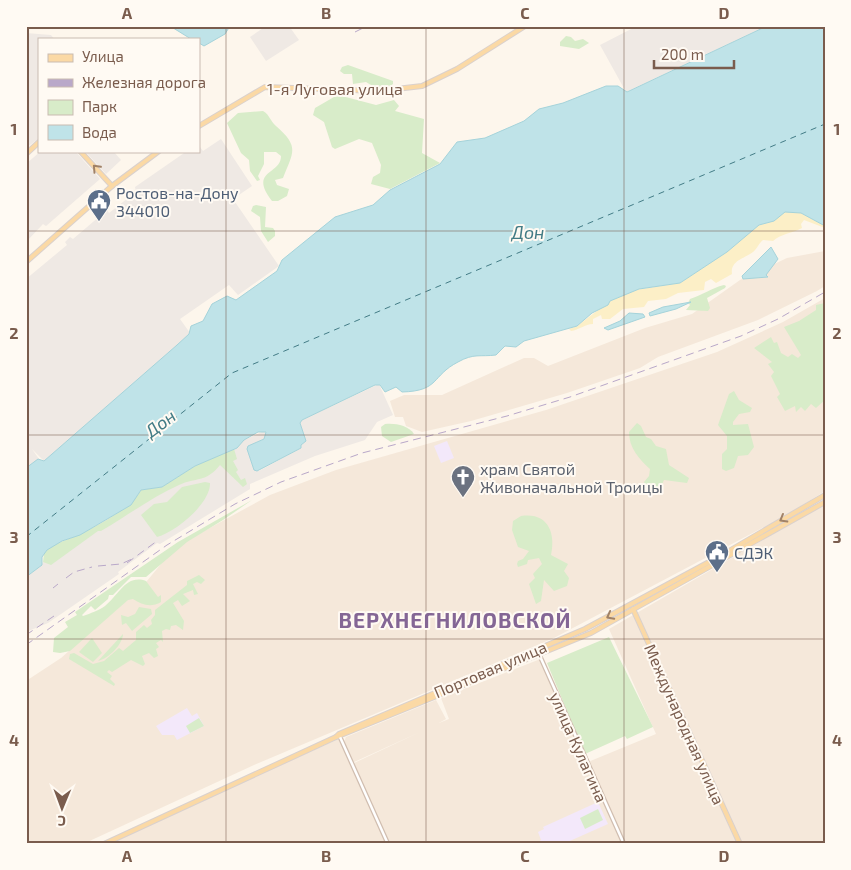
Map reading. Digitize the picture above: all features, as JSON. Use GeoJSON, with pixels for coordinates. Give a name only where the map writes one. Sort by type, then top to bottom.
{"type":"FeatureCollection","features":[{"type":"Feature","properties":{"kind":"main road","name":"1-я Луговая улица"},"geometry":{"type":"LineString","coordinates":[[200,125],[265,87],[379,91],[422,86],[457,69],[525,26]]}},
{"type":"Feature","properties":{"kind":"main road"},"geometry":{"type":"LineString","coordinates":[[26,154],[38,143]]}},
{"type":"Feature","properties":{"kind":"main road"},"geometry":{"type":"LineString","coordinates":[[81,152],[112,186]]}},
{"type":"Feature","properties":{"kind":"main road"},"geometry":{"type":"LineString","coordinates":[[26,262],[112,186],[158,152]]}},
{"type":"Feature","properties":{"kind":"main road","name":"Портовая улица"},"geometry":{"type":"LineString","coordinates":[[338,737],[342,732],[579,632],[825,495]]}},
{"type":"Feature","properties":{"kind":"main road","name":"Портовая улица"},"geometry":{"type":"LineString","coordinates":[[104,844],[338,737],[582,637],[825,502]]}},
{"type":"Feature","properties":{"kind":"main road","name":"Международная улица"},"geometry":{"type":"LineString","coordinates":[[630,605],[740,844]]}},
{"type":"Feature","properties":{"kind":"main road"},"geometry":{"type":"LineString","coordinates":[[579,632],[582,633],[582,637]]}},
{"type":"Feature","properties":{"kind":"street","name":"улица Кулагина"},"geometry":{"type":"LineString","coordinates":[[536,649],[624,844]]}},
{"type":"Feature","properties":{"kind":"street"},"geometry":{"type":"LineString","coordinates":[[338,737],[388,844]]}},
{"type":"Feature","properties":{"kind":"shaded area"},"geometry":{"type":"Polygon","coordinates":[[[266,26],[289,26],[299,40],[266,61],[250,37],[266,26]]]}},
{"type":"Feature","properties":{"kind":"shaded area"},"geometry":{"type":"Polygon","coordinates":[[[637,26],[659,28],[767,26],[626,92],[600,45],[637,26]]]}},
{"type":"Feature","properties":{"kind":"shaded area"},"geometry":{"type":"Polygon","coordinates":[[[26,33],[51,35],[53,38],[38,38],[38,139],[26,148],[26,33]]]}},
{"type":"Feature","properties":{"kind":"shaded area"},"geometry":{"type":"Polygon","coordinates":[[[221,139],[252,186],[233,199],[279,266],[238,295],[229,285],[180,319],[190,333],[187,336],[44,461],[32,449],[39,459],[26,468],[26,279],[67,245],[65,242],[70,237],[73,239],[107,210],[109,213],[128,198],[137,196],[135,187],[186,152],[200,152],[200,147],[203,151],[221,139]]]}},
{"type":"Feature","properties":{"kind":"shaded area"},"geometry":{"type":"Polygon","coordinates":[[[40,152],[76,152],[100,179],[46,226],[43,224],[26,242],[26,164],[40,152]]]}},
{"type":"Feature","properties":{"kind":"shaded area"},"geometry":{"type":"Polygon","coordinates":[[[86,152],[114,152],[121,160],[106,174],[86,152]]]}},
{"type":"Feature","properties":{"kind":"shaded area"},"geometry":{"type":"Polygon","coordinates":[[[825,251],[825,286],[758,320],[658,357],[640,368],[567,393],[471,421],[422,432],[406,426],[403,417],[395,417],[390,401],[404,395],[442,395],[524,358],[534,358],[548,366],[645,328],[692,314],[740,280],[787,258],[825,251]]]}},
{"type":"Feature","properties":{"kind":"shaded area"},"geometry":{"type":"Polygon","coordinates":[[[825,298],[825,491],[785,516],[554,638],[254,765],[83,844],[26,844],[26,681],[61,658],[142,587],[175,547],[270,495],[336,470],[546,410],[717,352],[783,322],[825,298]]]}},
{"type":"Feature","properties":{"kind":"shaded area"},"geometry":{"type":"Polygon","coordinates":[[[379,384],[393,415],[377,422],[365,440],[315,456],[250,484],[250,489],[160,544],[157,543],[118,572],[119,574],[48,623],[26,632],[26,577],[40,567],[43,562],[137,499],[140,492],[156,490],[237,448],[244,440],[264,431],[266,434],[264,439],[247,448],[254,470],[259,471],[301,448],[301,445],[306,441],[300,423],[302,420],[379,384]]]}},
{"type":"Feature","properties":{"kind":"shaded area"},"geometry":{"type":"Polygon","coordinates":[[[447,441],[454,458],[441,463],[434,446],[447,441]]]}},
{"type":"Feature","properties":{"kind":"shaded area"},"geometry":{"type":"Polygon","coordinates":[[[825,504],[825,844],[102,844],[339,739],[352,764],[420,732],[352,763],[344,742],[346,737],[436,700],[446,719],[439,723],[449,719],[441,698],[543,658],[588,762],[656,734],[609,629],[825,504]]]}},
{"type":"Feature","properties":{"kind":"shaded area"},"geometry":{"type":"Polygon","coordinates":[[[187,708],[192,716],[197,713],[204,726],[177,740],[174,735],[162,735],[156,726],[187,708]]]}},
{"type":"Feature","properties":{"kind":"shaded area"},"geometry":{"type":"Polygon","coordinates":[[[598,802],[608,824],[563,844],[539,844],[538,842],[541,840],[538,832],[544,829],[543,827],[598,802]]]}},
{"type":"Feature","properties":{"kind":"green space"},"geometry":{"type":"Polygon","coordinates":[[[566,36],[571,37],[575,41],[583,39],[589,43],[579,49],[560,46],[560,42],[566,36]]]}},
{"type":"Feature","properties":{"kind":"green space"},"geometry":{"type":"Polygon","coordinates":[[[348,65],[393,81],[393,84],[383,88],[372,86],[366,82],[353,84],[352,74],[344,74],[340,71],[342,67],[348,65]]]}},
{"type":"Feature","properties":{"kind":"green space"},"geometry":{"type":"Polygon","coordinates":[[[342,96],[376,105],[394,100],[399,106],[395,111],[424,119],[422,153],[440,163],[390,189],[371,184],[373,177],[380,173],[381,165],[372,143],[359,139],[335,149],[332,147],[324,122],[313,115],[315,108],[334,97],[342,96]]]}},
{"type":"Feature","properties":{"kind":"green space"},"geometry":{"type":"Polygon","coordinates":[[[263,111],[289,139],[292,150],[292,156],[283,178],[275,180],[277,185],[289,189],[287,196],[278,201],[272,201],[265,191],[263,184],[264,178],[280,162],[281,156],[276,152],[264,152],[264,164],[258,176],[260,180],[257,181],[250,171],[249,160],[241,153],[227,123],[238,113],[263,111]]]}},
{"type":"Feature","properties":{"kind":"green space"},"geometry":{"type":"Polygon","coordinates":[[[253,206],[266,207],[265,227],[273,228],[275,231],[275,236],[268,242],[261,231],[260,217],[251,211],[253,206]]]}},
{"type":"Feature","properties":{"kind":"green space"},"geometry":{"type":"Polygon","coordinates":[[[724,285],[726,286],[725,288],[707,298],[710,308],[708,311],[686,310],[690,305],[688,303],[690,299],[724,285]]]}},
{"type":"Feature","properties":{"kind":"green space"},"geometry":{"type":"Polygon","coordinates":[[[825,303],[825,400],[816,408],[811,404],[805,411],[801,407],[796,412],[795,406],[785,411],[777,397],[780,394],[771,376],[774,372],[768,364],[772,362],[754,348],[771,337],[774,343],[777,342],[781,353],[788,357],[792,354],[798,358],[801,355],[784,327],[799,321],[816,310],[816,305],[825,303]]]}},
{"type":"Feature","properties":{"kind":"green space"},"geometry":{"type":"Polygon","coordinates":[[[734,391],[739,400],[752,408],[750,412],[739,414],[733,425],[748,424],[754,447],[748,455],[738,456],[734,468],[726,471],[722,469],[722,454],[727,449],[727,436],[718,425],[729,394],[734,391]]]}},
{"type":"Feature","properties":{"kind":"green space"},"geometry":{"type":"Polygon","coordinates":[[[637,423],[641,426],[646,437],[651,439],[656,446],[666,449],[669,465],[689,478],[687,483],[664,480],[658,493],[649,494],[644,482],[649,476],[650,469],[635,453],[629,438],[629,432],[637,423]]]}},
{"type":"Feature","properties":{"kind":"green space"},"geometry":{"type":"Polygon","coordinates":[[[385,424],[401,425],[408,428],[414,434],[391,442],[382,436],[381,427],[385,424]]]}},
{"type":"Feature","properties":{"kind":"green space"},"geometry":{"type":"Polygon","coordinates":[[[234,449],[237,459],[233,461],[238,470],[236,472],[241,480],[245,478],[247,484],[243,487],[220,465],[210,475],[169,490],[101,531],[98,531],[51,565],[43,562],[44,553],[48,549],[104,522],[122,510],[141,490],[162,487],[195,466],[234,449]]]}},
{"type":"Feature","properties":{"kind":"green space"},"geometry":{"type":"Polygon","coordinates":[[[205,482],[210,483],[209,491],[199,508],[182,523],[157,537],[141,515],[154,504],[167,502],[182,487],[205,482]]]}},
{"type":"Feature","properties":{"kind":"green space"},"geometry":{"type":"Polygon","coordinates":[[[252,500],[187,542],[146,577],[131,577],[113,595],[109,595],[108,599],[95,610],[91,606],[82,615],[92,613],[105,606],[123,587],[133,580],[146,581],[158,597],[161,595],[161,602],[150,605],[133,599],[128,600],[70,651],[53,652],[54,638],[68,627],[65,622],[77,615],[75,612],[178,542],[252,500]]]}},
{"type":"Feature","properties":{"kind":"green space"},"geometry":{"type":"Polygon","coordinates":[[[521,516],[538,517],[544,521],[551,532],[551,555],[568,564],[564,571],[569,578],[567,586],[554,591],[544,580],[541,601],[536,604],[529,584],[535,578],[533,574],[542,564],[539,558],[528,560],[527,564],[518,567],[518,561],[523,559],[529,551],[518,547],[512,530],[513,521],[521,516]]]}},
{"type":"Feature","properties":{"kind":"green space"},"geometry":{"type":"Polygon","coordinates":[[[199,575],[205,580],[201,584],[197,582],[193,584],[198,594],[194,595],[193,590],[183,594],[190,601],[182,606],[178,600],[173,603],[184,621],[183,630],[176,625],[171,626],[170,630],[162,631],[163,642],[161,640],[156,643],[159,647],[156,649],[158,656],[154,658],[149,653],[142,656],[145,664],[143,666],[131,660],[112,672],[109,670],[107,672],[112,676],[110,679],[115,684],[114,686],[69,659],[70,654],[74,653],[93,664],[104,661],[119,648],[123,651],[136,640],[136,632],[144,625],[147,628],[152,624],[151,620],[155,615],[155,610],[187,585],[187,581],[199,575]]]}},
{"type":"Feature","properties":{"kind":"green space"},"geometry":{"type":"Polygon","coordinates":[[[139,607],[151,609],[152,614],[132,631],[126,623],[122,625],[121,615],[128,617],[135,614],[139,607]]]}},
{"type":"Feature","properties":{"kind":"green space"},"geometry":{"type":"Polygon","coordinates":[[[123,634],[121,642],[115,650],[107,657],[98,661],[123,634]]]}},
{"type":"Feature","properties":{"kind":"green space"},"geometry":{"type":"Polygon","coordinates":[[[609,637],[653,727],[627,739],[625,736],[585,754],[547,663],[609,637]]]}},
{"type":"Feature","properties":{"kind":"green space"},"geometry":{"type":"Polygon","coordinates":[[[92,638],[102,653],[93,662],[79,652],[92,638]]]}},
{"type":"Feature","properties":{"kind":"green space"},"geometry":{"type":"Polygon","coordinates":[[[199,718],[204,726],[190,733],[186,726],[199,718]]]}},
{"type":"Feature","properties":{"kind":"green space"},"geometry":{"type":"Polygon","coordinates":[[[598,809],[603,820],[585,829],[580,818],[598,809]]]}},
{"type":"Feature","properties":{"kind":"sand"},"geometry":{"type":"Polygon","coordinates":[[[785,212],[801,213],[825,226],[825,228],[804,220],[801,224],[802,228],[773,241],[763,240],[753,252],[736,262],[732,269],[732,274],[716,283],[711,279],[705,282],[704,290],[678,293],[666,299],[648,301],[644,307],[623,309],[610,319],[602,319],[601,315],[593,319],[593,324],[571,331],[569,329],[577,326],[610,301],[635,290],[680,283],[727,252],[759,225],[768,223],[785,212]]]}},
{"type":"Feature","properties":{"kind":"water"},"geometry":{"type":"Polygon","coordinates":[[[170,26],[230,26],[225,34],[204,46],[200,44],[200,38],[189,38],[170,26]]]}},
{"type":"Feature","properties":{"kind":"water","name":"Дон"},"geometry":{"type":"Polygon","coordinates":[[[767,26],[825,26],[825,226],[801,213],[785,212],[774,221],[759,225],[727,252],[680,283],[639,289],[610,301],[608,305],[592,313],[577,326],[524,341],[516,347],[505,346],[496,355],[473,356],[464,359],[449,367],[434,382],[423,389],[402,392],[396,387],[385,392],[380,385],[375,385],[302,420],[300,423],[306,441],[301,445],[301,448],[257,471],[254,470],[247,449],[248,446],[264,439],[266,432],[258,432],[244,440],[237,448],[195,466],[162,487],[141,490],[131,505],[80,535],[62,541],[47,550],[42,557],[42,565],[26,577],[26,468],[38,459],[44,461],[177,345],[189,334],[191,326],[203,321],[212,304],[227,296],[236,300],[277,271],[282,260],[335,217],[373,205],[390,190],[440,164],[457,142],[485,138],[524,121],[539,109],[563,103],[606,86],[618,86],[627,92],[767,26]]]}},
{"type":"Feature","properties":{"kind":"water"},"geometry":{"type":"Polygon","coordinates":[[[771,247],[778,259],[766,275],[768,277],[743,279],[742,276],[771,247]]]}},
{"type":"Feature","properties":{"kind":"water"},"geometry":{"type":"Polygon","coordinates":[[[691,302],[676,309],[650,316],[649,313],[663,307],[691,302]]]}},
{"type":"Feature","properties":{"kind":"water"},"geometry":{"type":"Polygon","coordinates":[[[629,313],[643,314],[645,317],[608,330],[604,328],[620,321],[629,313]]]}},
{"type":"Feature","properties":{"kind":"ferry route"},"geometry":{"type":"LineString","coordinates":[[26,537],[232,373],[825,124]]}},
{"type":"Feature","properties":{"kind":"railway"},"geometry":{"type":"LineString","coordinates":[[355,32],[367,26]]}},
{"type":"Feature","properties":{"kind":"railway"},"geometry":{"type":"LineString","coordinates":[[26,645],[167,545],[235,504],[281,482],[362,453],[507,416],[570,397],[741,336],[778,319],[825,292]]}},
{"type":"Feature","properties":{"kind":"railway"},"geometry":{"type":"LineString","coordinates":[[127,563],[157,541]]}},
{"type":"Feature","properties":{"kind":"railway"},"geometry":{"type":"LineString","coordinates":[[98,566],[121,564],[132,559]]}},
{"type":"Feature","properties":{"kind":"railway"},"geometry":{"type":"LineString","coordinates":[[66,578],[74,572],[92,567]]}},
{"type":"Feature","properties":{"kind":"railway"},"geometry":{"type":"LineString","coordinates":[[53,588],[58,584]]}},
{"type":"Feature","properties":{"kind":"railway"},"geometry":{"type":"LineString","coordinates":[[26,635],[54,616]]}},
{"type":"Feature","properties":{"kind":"place","name":"Ростов-на-Дону 344010"},"geometry":{"type":"Point","coordinates":[99,222]}},
{"type":"Feature","properties":{"kind":"place","name":"храм Святой Живоначальной Троицы"},"geometry":{"type":"Point","coordinates":[463,498]}},
{"type":"Feature","properties":{"kind":"place","name":"СДЭК"},"geometry":{"type":"Point","coordinates":[717,573]}},
{"type":"Feature","properties":{"kind":"district","name":"ВЕРХНЕГНИЛОВСКОЙ"},"geometry":{"type":"Point","coordinates":[455,619]}}]}
